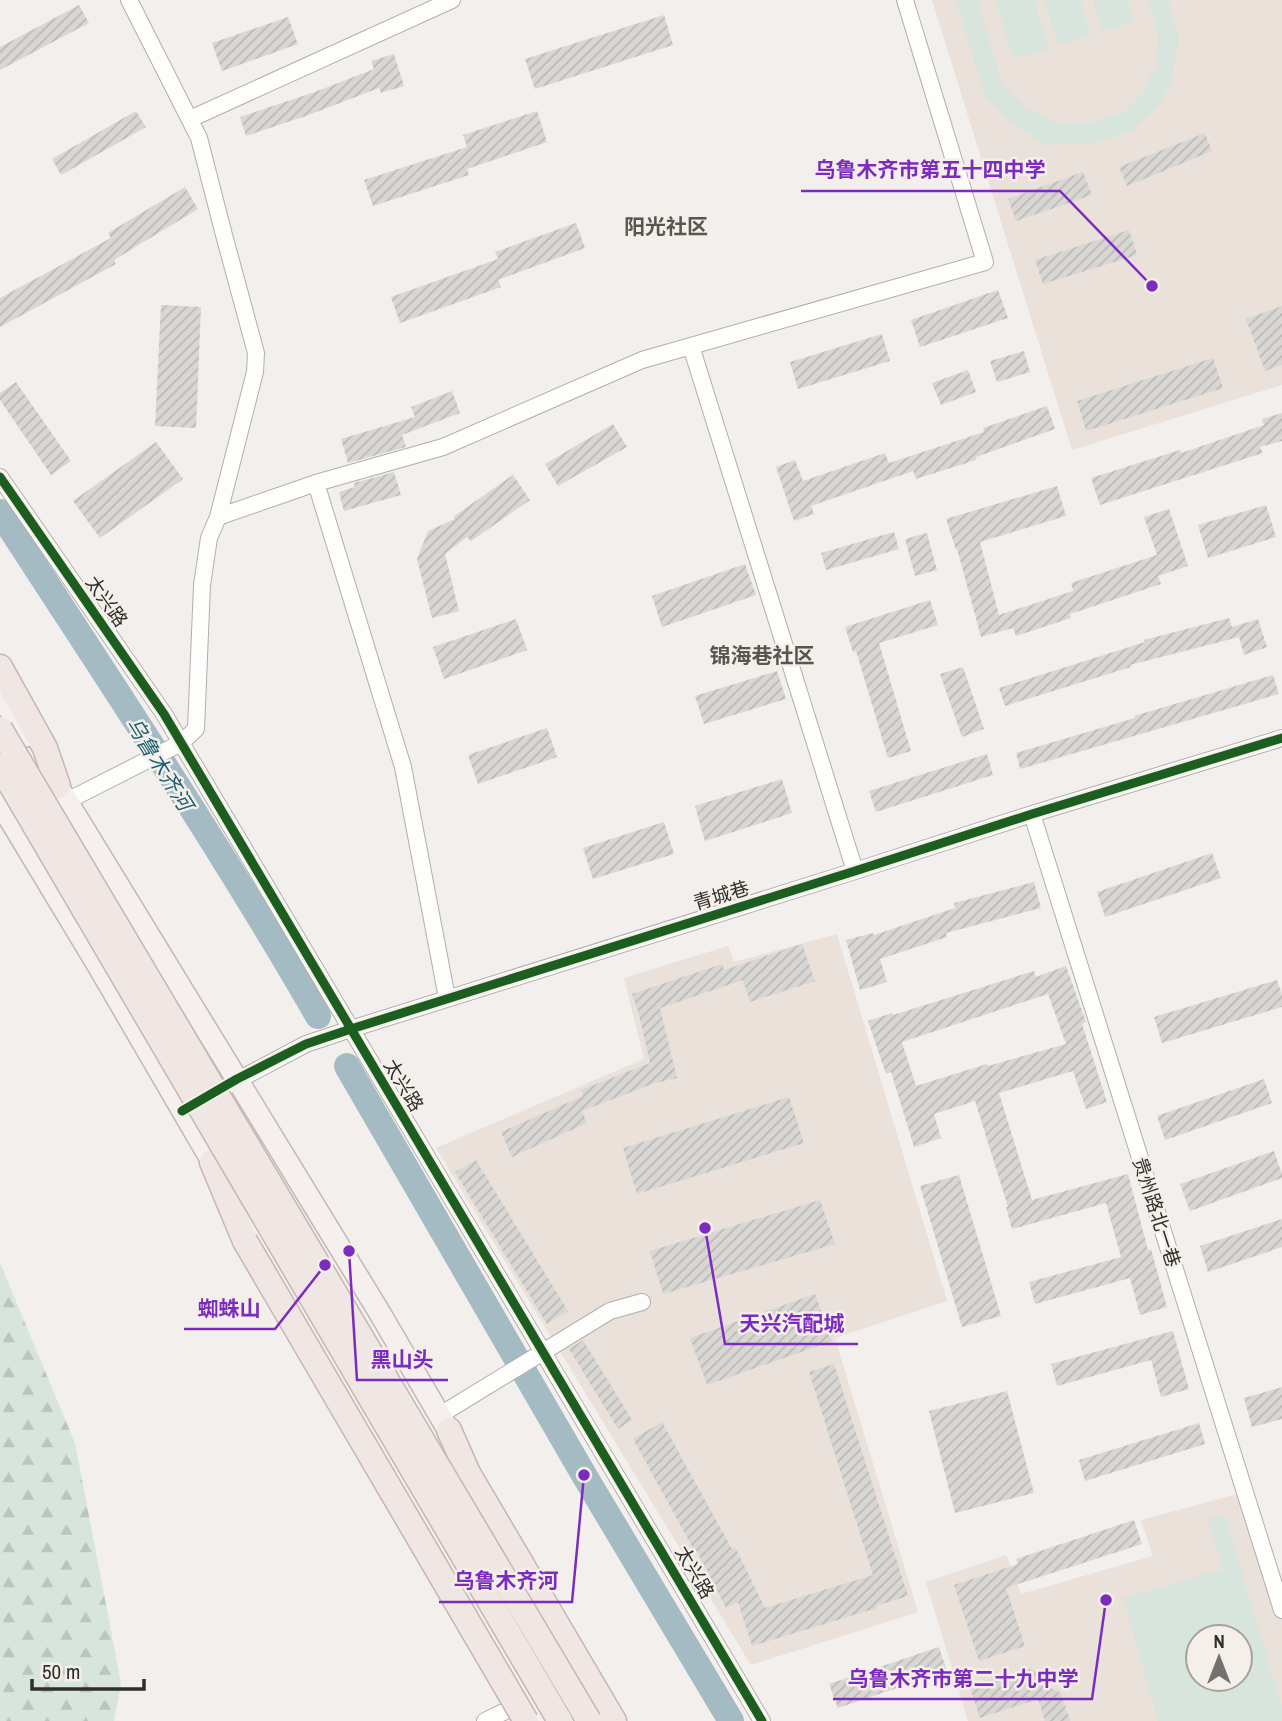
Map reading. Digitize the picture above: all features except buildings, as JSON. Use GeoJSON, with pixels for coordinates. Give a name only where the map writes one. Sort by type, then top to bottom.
{"type":"FeatureCollection","features":[{"type":"Feature","properties":{"kind":"highway"},"geometry":{"type":"LineString","coordinates":[[0,667],[46,748],[63,793]]}},
{"type":"Feature","properties":{"kind":"highway"},"geometry":{"type":"LineString","coordinates":[[0,729],[589,1721]]}},
{"type":"Feature","properties":{"kind":"highway"},"geometry":{"type":"LineString","coordinates":[[0,766],[560,1721]]}},
{"type":"Feature","properties":{"kind":"highway"},"geometry":{"type":"LineString","coordinates":[[212,1162],[245,1241],[527,1710]]}},
{"type":"Feature","properties":{"kind":"highway"},"geometry":{"type":"LineString","coordinates":[[444,1423],[468,1473],[614,1721]]}},
{"type":"Feature","properties":{"kind":"main road"},"geometry":{"type":"LineString","coordinates":[[0,695],[63,793],[378,1310],[620,1721]]}},
{"type":"Feature","properties":{"kind":"main road"},"geometry":{"type":"LineString","coordinates":[[0,803],[337,1369],[527,1710],[540,1721]]}},
{"type":"Feature","properties":{"kind":"street"},"geometry":{"type":"LineString","coordinates":[[63,793],[181,743],[196,729],[202,585],[209,538],[218,517],[255,372],[256,353],[199,138],[129,0]]}},
{"type":"Feature","properties":{"kind":"street"},"geometry":{"type":"LineString","coordinates":[[190,119],[452,0]]}},
{"type":"Feature","properties":{"kind":"street"},"geometry":{"type":"LineString","coordinates":[[218,517],[316,483],[443,447],[642,360],[985,261],[905,0]]}},
{"type":"Feature","properties":{"kind":"street"},"geometry":{"type":"LineString","coordinates":[[691,346],[855,871]]}},
{"type":"Feature","properties":{"kind":"street","name":"太兴路"},"geometry":{"type":"LineString","coordinates":[[0,477],[181,743],[351,1029],[539,1356],[762,1721]]}},
{"type":"Feature","properties":{"kind":"street"},"geometry":{"type":"LineString","coordinates":[[316,483],[403,767],[447,999]]}},
{"type":"Feature","properties":{"kind":"street","name":"青城巷"},"geometry":{"type":"LineString","coordinates":[[181,1111],[306,1044],[1032,814],[1282,738]]}},
{"type":"Feature","properties":{"kind":"street","name":"贵州路北一巷"},"geometry":{"type":"LineString","coordinates":[[1032,814],[1278,1585],[1282,1610]]}},
{"type":"Feature","properties":{"kind":"street"},"geometry":{"type":"LineString","coordinates":[[444,1423],[512,1372],[610,1311],[642,1302]]}},
{"type":"Feature","properties":{"kind":"street"},"geometry":{"type":"LineString","coordinates":[[485,1721],[527,1710]]}},
{"type":"Feature","properties":{"kind":"shaded area"},"geometry":{"type":"Polygon","coordinates":[[[932,0],[1282,0],[1282,385],[1072,450],[932,0]]]}},
{"type":"Feature","properties":{"kind":"shaded area"},"geometry":{"type":"Polygon","coordinates":[[[837,934],[947,1301],[835,1338],[918,1612],[751,1665],[436,1148],[644,1059],[624,978],[728,946],[734,962],[837,934]]]}},
{"type":"Feature","properties":{"kind":"shaded area"},"geometry":{"type":"Polygon","coordinates":[[[1245,1492],[1282,1610],[1282,1721],[968,1721],[926,1582],[1006,1555],[1021,1594],[1153,1556],[1141,1520],[1245,1492]]]}},
{"type":"Feature","properties":{"kind":"green space"},"geometry":{"type":"Polygon","coordinates":[[[956,0],[977,0],[1003,85],[1026,109],[1057,123],[1094,122],[1125,111],[1142,94],[1155,67],[1159,37],[1148,0],[1168,0],[1179,35],[1172,80],[1159,105],[1132,131],[1090,144],[1041,143],[1008,121],[985,96],[956,0]]]}},
{"type":"Feature","properties":{"kind":"green space"},"geometry":{"type":"Polygon","coordinates":[[[995,0],[1034,0],[1049,48],[1014,59],[995,0]]]}},
{"type":"Feature","properties":{"kind":"green space"},"geometry":{"type":"Polygon","coordinates":[[[1044,0],[1080,0],[1091,35],[1058,45],[1044,0]]]}},
{"type":"Feature","properties":{"kind":"green space"},"geometry":{"type":"Polygon","coordinates":[[[1093,0],[1127,0],[1134,21],[1102,31],[1093,0]]]}},
{"type":"Feature","properties":{"kind":"green space"},"geometry":{"type":"Polygon","coordinates":[[[0,1263],[75,1443],[121,1683],[114,1721],[0,1721],[0,1263]]]}},
{"type":"Feature","properties":{"kind":"green space"},"geometry":{"type":"Polygon","coordinates":[[[1224,1514],[1282,1707],[1282,1721],[1158,1721],[1123,1598],[1223,1569],[1208,1520],[1224,1514]]]}},
{"type":"Feature","properties":{"kind":"waterway","name":"乌鲁木齐河"},"geometry":{"type":"LineString","coordinates":[[0,512],[202,825],[318,1016]]}},
{"type":"Feature","properties":{"kind":"waterway","name":"乌鲁木齐河"},"geometry":{"type":"LineString","coordinates":[[347,1066],[584,1475],[731,1721]]}},
{"type":"Feature","properties":{"kind":"cycle path"},"geometry":{"type":"LineString","coordinates":[[0,477],[164,714],[762,1721]]}},
{"type":"Feature","properties":{"kind":"cycle path"},"geometry":{"type":"LineString","coordinates":[[182,1111],[306,1044],[1032,814],[1282,738]]}},
{"type":"Feature","properties":{"kind":"place","name":"乌鲁木齐市第五十四中学"},"geometry":{"type":"Point","coordinates":[1152,286]}},
{"type":"Feature","properties":{"kind":"place","name":"天兴汽配城"},"geometry":{"type":"Point","coordinates":[705,1228]}},
{"type":"Feature","properties":{"kind":"place","name":"黑山头"},"geometry":{"type":"Point","coordinates":[349,1251]}},
{"type":"Feature","properties":{"kind":"place","name":"蜘蛛山"},"geometry":{"type":"Point","coordinates":[325,1265]}},
{"type":"Feature","properties":{"kind":"place","name":"乌鲁木齐河"},"geometry":{"type":"Point","coordinates":[584,1475]}},
{"type":"Feature","properties":{"kind":"place","name":"乌鲁木齐市第二十九中学"},"geometry":{"type":"Point","coordinates":[1106,1600]}},
{"type":"Feature","properties":{"kind":"district","name":"阳光社区"},"geometry":{"type":"Point","coordinates":[666,227]}},
{"type":"Feature","properties":{"kind":"district","name":"锦海巷社区"},"geometry":{"type":"Point","coordinates":[762,656]}}]}
